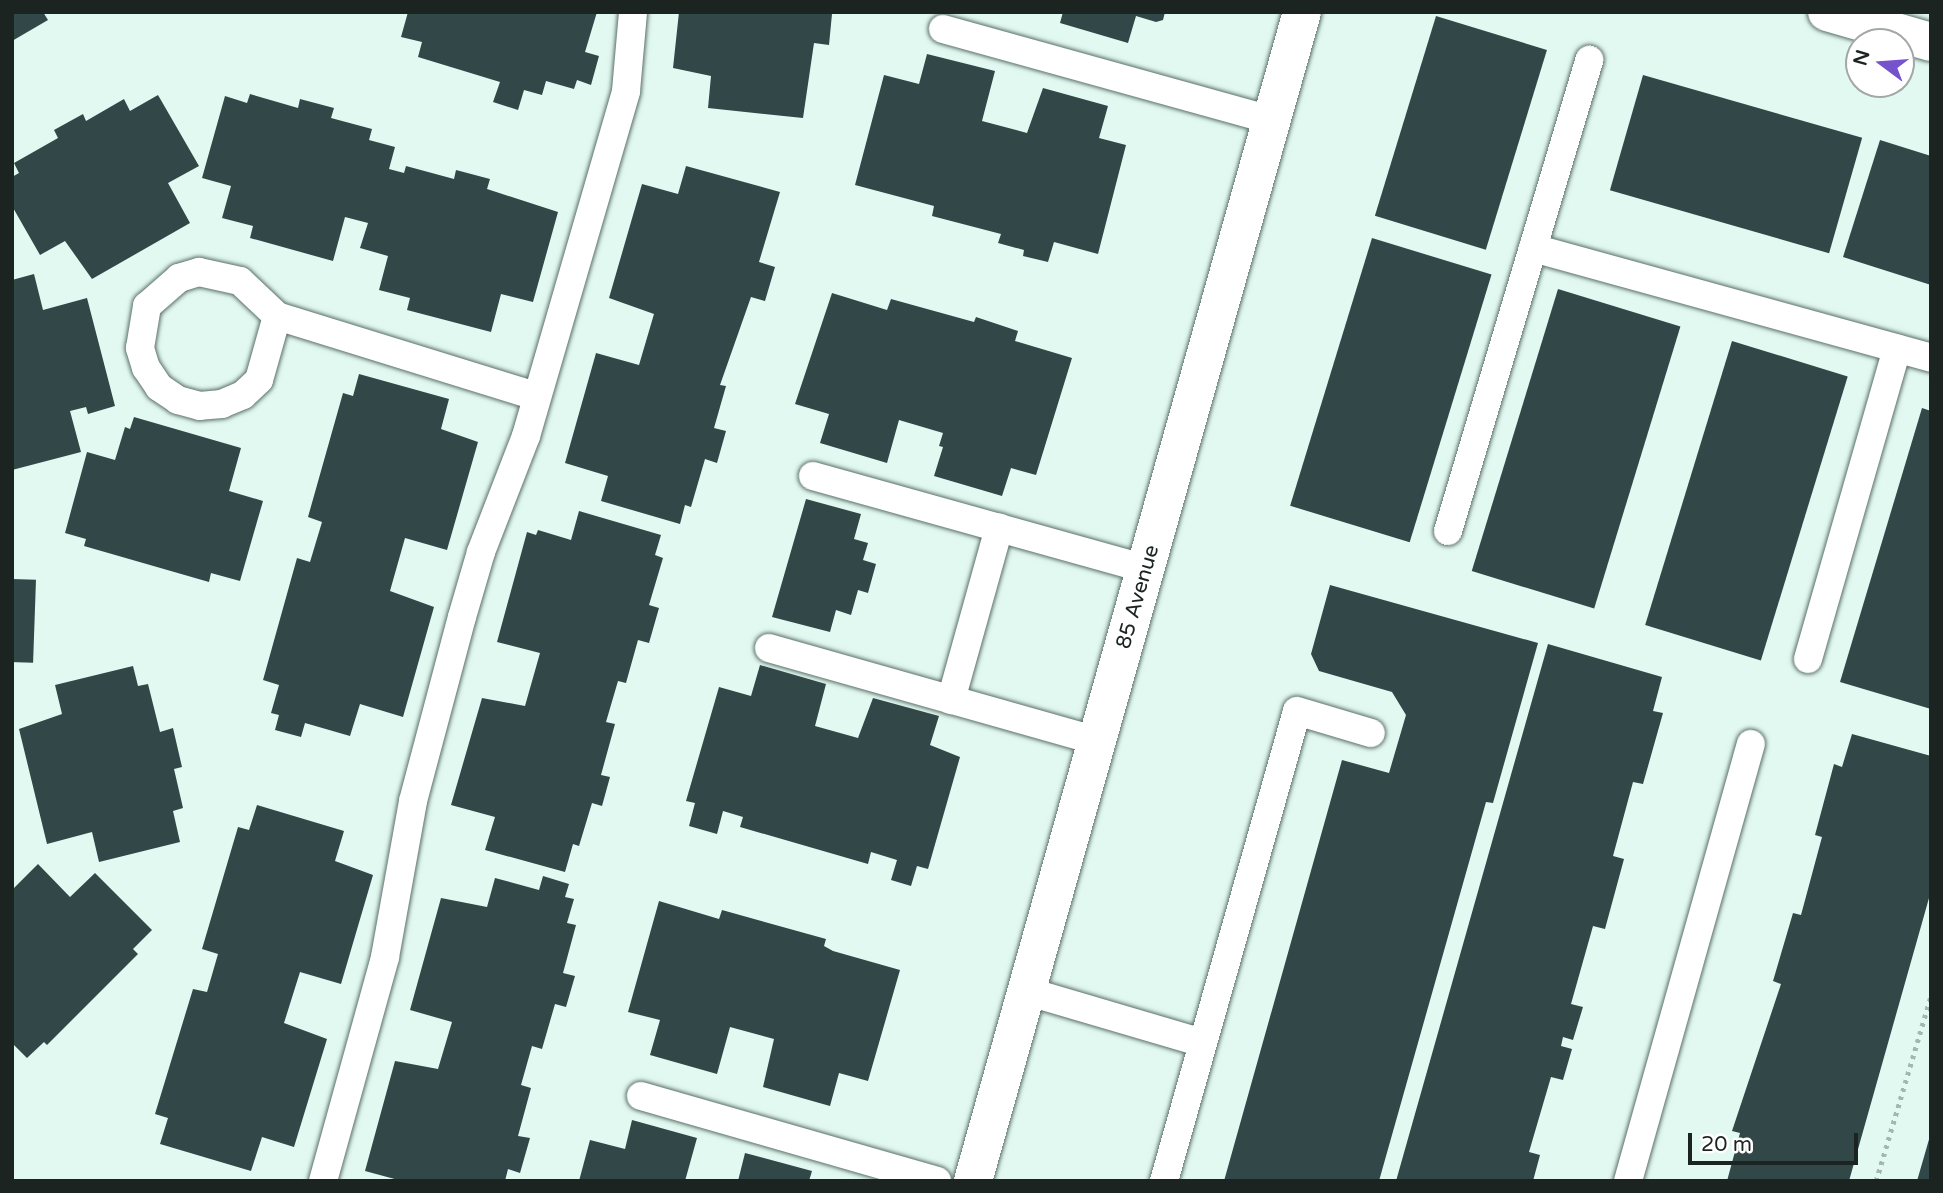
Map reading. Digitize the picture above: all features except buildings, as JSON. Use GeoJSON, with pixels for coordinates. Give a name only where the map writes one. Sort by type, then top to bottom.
{"type":"FeatureCollection","features":[{"type":"Feature","properties":{"kind":"street","name":"85 Avenue"},"geometry":{"type":"LineString","coordinates":[[973,1181],[1302,12]]}},
{"type":"Feature","properties":{"kind":"street"},"geometry":{"type":"LineString","coordinates":[[1827,12],[1931,42]]}},
{"type":"Feature","properties":{"kind":"lane"},"geometry":{"type":"LineString","coordinates":[[323,1181],[385,957],[411,810],[462,617],[536,396],[625,91],[633,12]]}},
{"type":"Feature","properties":{"kind":"lane"},"geometry":{"type":"LineString","coordinates":[[943,29],[1272,120]]}},
{"type":"Feature","properties":{"kind":"lane"},"geometry":{"type":"LineString","coordinates":[[1448,531],[1589,61]]}},
{"type":"Feature","properties":{"kind":"lane"},"geometry":{"type":"LineString","coordinates":[[1533,248],[1931,358]]}},
{"type":"Feature","properties":{"kind":"lane"},"geometry":{"type":"LineString","coordinates":[[277,316],[259,380],[243,395],[222,404],[200,406],[178,400],[159,387],[146,368],[140,327],[147,306],[178,278],[210,273],[240,281],[277,316],[536,396]]}},
{"type":"Feature","properties":{"kind":"lane"},"geometry":{"type":"LineString","coordinates":[[1808,659],[1897,349]]}},
{"type":"Feature","properties":{"kind":"lane"},"geometry":{"type":"LineString","coordinates":[[813,476],[1145,569]]}},
{"type":"Feature","properties":{"kind":"lane"},"geometry":{"type":"LineString","coordinates":[[951,700],[999,528]]}},
{"type":"Feature","properties":{"kind":"lane"},"geometry":{"type":"LineString","coordinates":[[769,649],[1097,741]]}},
{"type":"Feature","properties":{"kind":"lane"},"geometry":{"type":"LineString","coordinates":[[1164,1181],[1297,711],[1371,733]]}},
{"type":"Feature","properties":{"kind":"lane"},"geometry":{"type":"LineString","coordinates":[[1628,1181],[1751,744]]}},
{"type":"Feature","properties":{"kind":"lane"},"geometry":{"type":"LineString","coordinates":[[1026,991],[1203,1043]]}},
{"type":"Feature","properties":{"kind":"lane"},"geometry":{"type":"LineString","coordinates":[[641,1096],[937,1181]]}},
{"type":"Feature","properties":{"kind":"path"},"geometry":{"type":"LineString","coordinates":[[1876,1181],[1931,995]]}}]}
